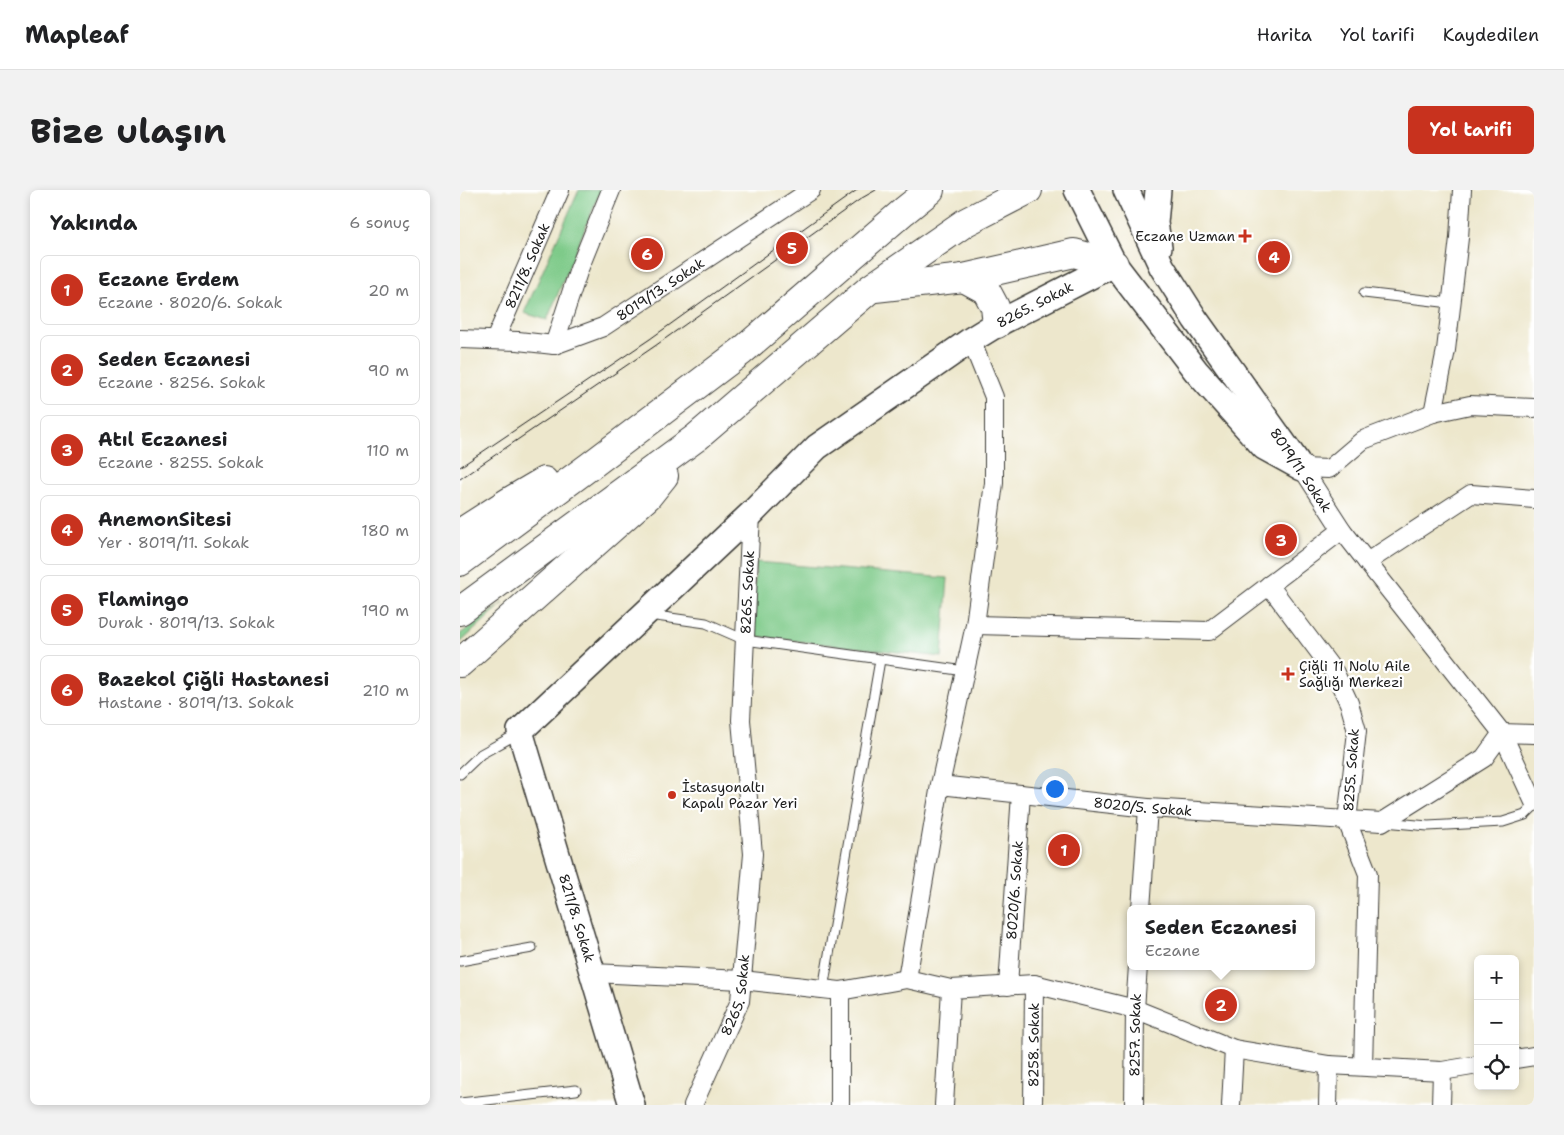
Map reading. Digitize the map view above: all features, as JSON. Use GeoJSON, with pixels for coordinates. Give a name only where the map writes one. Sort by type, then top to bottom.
{"type":"FeatureCollection","features":[{"type":"Feature","properties":{"kind":"main road"},"geometry":{"type":"LineString","coordinates":[[460,562],[742,351],[930,190]]}},
{"type":"Feature","properties":{"kind":"main road"},"geometry":{"type":"LineString","coordinates":[[460,611],[698,437],[871,288],[966,222],[1028,190]]}},
{"type":"Feature","properties":{"kind":"main road"},"geometry":{"type":"LineString","coordinates":[[871,288],[964,278],[1074,253],[1114,264]]}},
{"type":"Feature","properties":{"kind":"main road"},"geometry":{"type":"LineString","coordinates":[[964,278],[986,290],[995,307],[997,324]]}},
{"type":"Feature","properties":{"kind":"main road"},"geometry":{"type":"LineString","coordinates":[[460,533],[510,501],[647,422]]}},
{"type":"Feature","properties":{"kind":"main road"},"geometry":{"type":"LineString","coordinates":[[460,663],[648,496],[698,437]]}},
{"type":"Feature","properties":{"kind":"street","name":"8211/8. Sokak"},"geometry":{"type":"LineString","coordinates":[[495,340],[560,190]]}},
{"type":"Feature","properties":{"kind":"street"},"geometry":{"type":"LineString","coordinates":[[554,346],[579,269],[611,190]]}},
{"type":"Feature","properties":{"kind":"street","name":"8019/13. Sokak"},"geometry":{"type":"LineString","coordinates":[[460,339],[495,340],[554,346],[603,327],[811,190]]}},
{"type":"Feature","properties":{"kind":"street"},"geometry":{"type":"LineString","coordinates":[[1077,190],[1114,264],[1196,371],[1264,448],[1302,468],[1329,469],[1362,440],[1433,413],[1470,405],[1534,408]]}},
{"type":"Feature","properties":{"kind":"street","name":"8019/11. Sokak"},"geometry":{"type":"LineString","coordinates":[[1126,190],[1162,266],[1195,319],[1302,468],[1342,530],[1502,733],[1534,804]]}},
{"type":"Feature","properties":{"kind":"street"},"geometry":{"type":"LineString","coordinates":[[1158,190],[1155,223],[1162,266]]}},
{"type":"Feature","properties":{"kind":"street"},"geometry":{"type":"LineString","coordinates":[[1433,413],[1446,350],[1459,238],[1462,190]]}},
{"type":"Feature","properties":{"kind":"street","name":"8265. Sokak"},"geometry":{"type":"LineString","coordinates":[[693,1105],[740,1001],[753,854],[741,720],[751,514],[817,447],[971,340],[997,324],[1114,264]]}},
{"type":"Feature","properties":{"kind":"street"},"geometry":{"type":"LineString","coordinates":[[908,979],[940,785],[975,625],[994,483],[994,397],[971,340]]}},
{"type":"Feature","properties":{"kind":"street"},"geometry":{"type":"LineString","coordinates":[[1366,562],[1470,494],[1534,499]]}},
{"type":"Feature","properties":{"kind":"street"},"geometry":{"type":"LineString","coordinates":[[520,732],[751,514]]}},
{"type":"Feature","properties":{"kind":"street"},"geometry":{"type":"LineString","coordinates":[[975,625],[1208,631],[1342,530]]}},
{"type":"Feature","properties":{"kind":"street","name":"8255. Sokak"},"geometry":{"type":"LineString","coordinates":[[1269,585],[1335,673],[1349,703],[1357,731],[1347,820],[1368,874],[1363,1066]]}},
{"type":"Feature","properties":{"kind":"street","name":"8211/8. Sokak"},"geometry":{"type":"LineString","coordinates":[[520,732],[632,1105]]}},
{"type":"Feature","properties":{"kind":"street"},"geometry":{"type":"LineString","coordinates":[[1382,822],[1484,758],[1502,733],[1534,734]]}},
{"type":"Feature","properties":{"kind":"street","name":"8020/5. Sokak"},"geometry":{"type":"LineString","coordinates":[[940,785],[1148,808],[1382,822]]}},
{"type":"Feature","properties":{"kind":"street","name":"8020/6. Sokak"},"geometry":{"type":"LineString","coordinates":[[1008,986],[1021,794]]}},
{"type":"Feature","properties":{"kind":"street"},"geometry":{"type":"LineString","coordinates":[[1142,905],[1148,808]]}},
{"type":"Feature","properties":{"kind":"street","name":"8257. Sokak"},"geometry":{"type":"LineString","coordinates":[[1134,1105],[1135,1009],[1138,970]]}},
{"type":"Feature","properties":{"kind":"street"},"geometry":{"type":"LineString","coordinates":[[593,973],[742,980],[840,991],[908,979],[951,989],[1034,984],[1135,1009],[1234,1049],[1329,1065],[1442,1071],[1474,1066]]}},
{"type":"Feature","properties":{"kind":"street","name":"8258. Sokak"},"geometry":{"type":"LineString","coordinates":[[1033,1105],[1034,984]]}},
{"type":"Feature","properties":{"kind":"street"},"geometry":{"type":"LineString","coordinates":[[944,1105],[951,989]]}},
{"type":"Feature","properties":{"kind":"street"},"geometry":{"type":"LineString","coordinates":[[840,991],[840,1105]]}},
{"type":"Feature","properties":{"kind":"street"},"geometry":{"type":"LineString","coordinates":[[1231,1105],[1234,1049]]}},
{"type":"Feature","properties":{"kind":"street"},"geometry":{"type":"LineString","coordinates":[[1519,1058],[1534,1056]]}},
{"type":"Feature","properties":{"kind":"street"},"geometry":{"type":"LineString","coordinates":[[1328,1105],[1329,1065]]}},
{"type":"Feature","properties":{"kind":"street"},"geometry":{"type":"LineString","coordinates":[[1441,1105],[1442,1071]]}},
{"type":"Feature","properties":{"kind":"lane"},"geometry":{"type":"LineString","coordinates":[[1364,293],[1451,303]]}},
{"type":"Feature","properties":{"kind":"lane"},"geometry":{"type":"LineString","coordinates":[[644,614],[706,623],[745,640],[965,671]]}},
{"type":"Feature","properties":{"kind":"lane"},"geometry":{"type":"LineString","coordinates":[[823,989],[880,660]]}},
{"type":"Feature","properties":{"kind":"lane"},"geometry":{"type":"LineString","coordinates":[[460,774],[481,754],[520,732]]}},
{"type":"Feature","properties":{"kind":"lane"},"geometry":{"type":"LineString","coordinates":[[1382,822],[1428,826],[1504,822],[1525,815],[1534,804]]}},
{"type":"Feature","properties":{"kind":"lane"},"geometry":{"type":"LineString","coordinates":[[460,961],[532,948]]}},
{"type":"Feature","properties":{"kind":"lane"},"geometry":{"type":"LineString","coordinates":[[460,1102],[576,1090]]}},
{"type":"Feature","properties":{"kind":"green space"},"geometry":{"type":"Polygon","coordinates":[[[579,190],[601,190],[547,320],[524,313],[579,190]]]}},
{"type":"Feature","properties":{"kind":"green space"},"geometry":{"type":"Polygon","coordinates":[[[756,562],[948,578],[942,657],[752,636],[756,562]]]}},
{"type":"Feature","properties":{"kind":"green space"},"geometry":{"type":"Polygon","coordinates":[[[503,603],[460,643],[460,634],[503,603]]]}},
{"type":"Feature","properties":{"kind":"tram line"},"geometry":{"type":"LineString","coordinates":[[460,467],[650,339],[857,190]]}},
{"type":"Feature","properties":{"kind":"tram line"},"geometry":{"type":"LineString","coordinates":[[460,479],[655,346],[862,198],[876,190]]}},
{"type":"Feature","properties":{"kind":"place","name":"Eczane Uzman"},"geometry":{"type":"Point","coordinates":[1245,236]}},
{"type":"Feature","properties":{"kind":"place","name":"Flamingo"},"geometry":{"type":"Point","coordinates":[792,248]}},
{"type":"Feature","properties":{"kind":"place","name":"Bazekol Çiğli Hastanesi"},"geometry":{"type":"Point","coordinates":[647,254]}},
{"type":"Feature","properties":{"kind":"place","name":"AnemonSitesi"},"geometry":{"type":"Point","coordinates":[1274,257]}},
{"type":"Feature","properties":{"kind":"place","name":"Atıl Eczanesi"},"geometry":{"type":"Point","coordinates":[1281,540]}},
{"type":"Feature","properties":{"kind":"place","name":"Çiğli 11 Nolu Aile Sağlığı Merkezi"},"geometry":{"type":"Point","coordinates":[1288,674]}},
{"type":"Feature","properties":{"kind":"place","name":"İstasyonaltı Kapalı Pazar Yeri"},"geometry":{"type":"Point","coordinates":[672,795]}},
{"type":"Feature","properties":{"kind":"place","name":"Eczane Erdem"},"geometry":{"type":"Point","coordinates":[1064,850]}},
{"type":"Feature","properties":{"kind":"place","name":"Seden Eczanesi"},"geometry":{"type":"Point","coordinates":[1221,1005]}}]}
